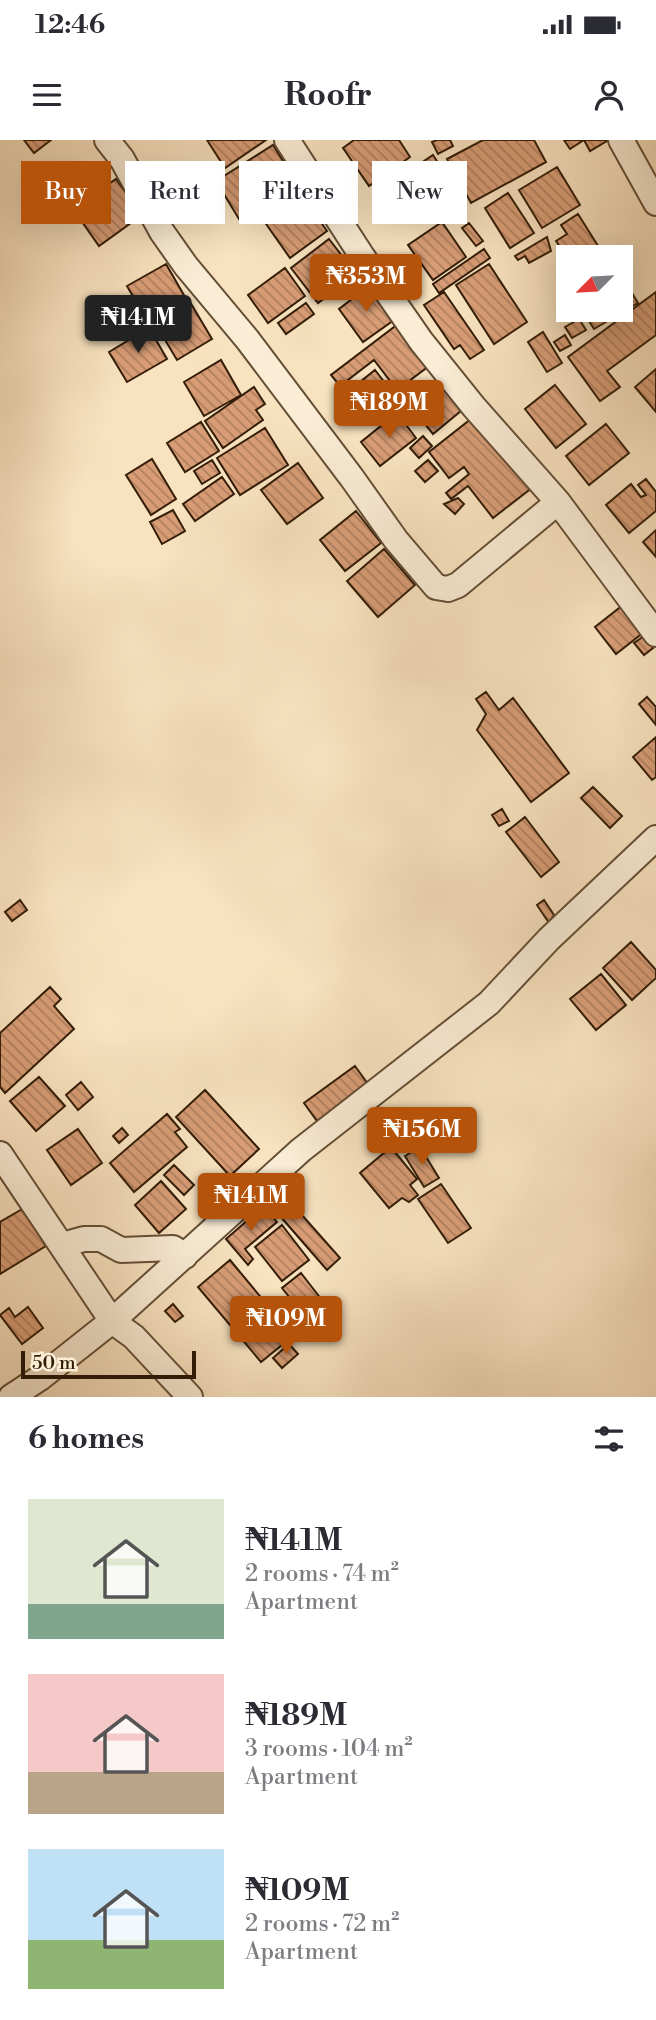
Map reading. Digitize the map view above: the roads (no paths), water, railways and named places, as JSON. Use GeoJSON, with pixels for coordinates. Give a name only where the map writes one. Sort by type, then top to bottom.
{"type":"FeatureCollection","features":[{"type":"Feature","properties":{"kind":"street"},"geometry":{"type":"LineString","coordinates":[[107,140],[121,159],[162,232],[186,266],[247,339],[396,540],[436,587],[448,589],[458,585],[558,502]]}},
{"type":"Feature","properties":{"kind":"street"},"geometry":{"type":"LineString","coordinates":[[287,140],[421,341],[474,407],[558,502],[656,634]]}},
{"type":"Feature","properties":{"kind":"street"},"geometry":{"type":"LineString","coordinates":[[621,140],[656,203]]}},
{"type":"Feature","properties":{"kind":"street"},"geometry":{"type":"LineString","coordinates":[[11,1397],[40,1378],[112,1321],[301,1150],[489,1003],[549,939],[656,838]]}},
{"type":"Feature","properties":{"kind":"street"},"geometry":{"type":"LineString","coordinates":[[0,1154],[112,1321],[134,1337],[190,1397]]}},
{"type":"Feature","properties":{"kind":"street"},"geometry":{"type":"LineString","coordinates":[[62,1245],[84,1239],[101,1239],[121,1250],[173,1248],[185,1256]]}}]}
